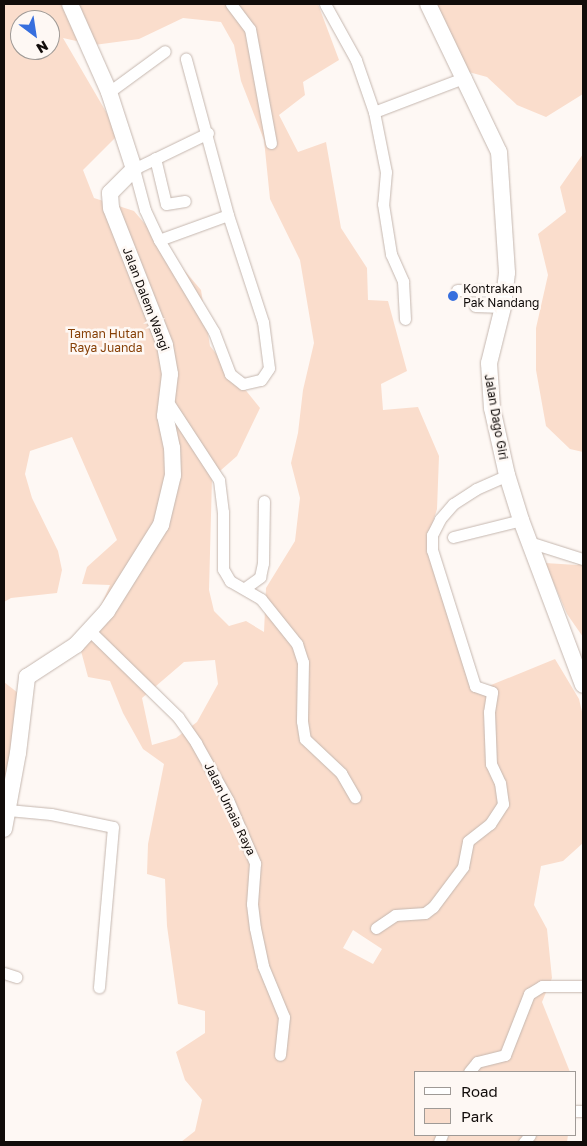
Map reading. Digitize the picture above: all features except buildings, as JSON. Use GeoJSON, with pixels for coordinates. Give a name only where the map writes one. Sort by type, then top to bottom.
{"type":"FeatureCollection","features":[{"type":"Feature","properties":{"kind":"street"},"geometry":{"type":"LineString","coordinates":[[70,4],[71,12],[109,92],[134,168],[145,210],[159,240],[214,332],[230,374],[243,384],[255,383],[266,376],[268,368],[263,322],[228,215],[208,133],[186,59]]}},
{"type":"Feature","properties":{"kind":"street"},"geometry":{"type":"LineString","coordinates":[[231,4],[250,29],[271,143]]}},
{"type":"Feature","properties":{"kind":"street"},"geometry":{"type":"LineString","coordinates":[[325,4],[356,60],[374,112],[386,172],[383,204],[391,254],[403,282],[405,318]]}},
{"type":"Feature","properties":{"kind":"street","name":"Jalan Dago Giri"},"geometry":{"type":"LineString","coordinates":[[428,4],[466,77],[499,152],[507,240],[504,299],[488,378],[507,475],[521,520],[583,684]]}},
{"type":"Feature","properties":{"kind":"street"},"geometry":{"type":"LineString","coordinates":[[109,92],[165,51]]}},
{"type":"Feature","properties":{"kind":"street"},"geometry":{"type":"LineString","coordinates":[[374,112],[466,77]]}},
{"type":"Feature","properties":{"kind":"street"},"geometry":{"type":"LineString","coordinates":[[134,168],[208,133]]}},
{"type":"Feature","properties":{"kind":"street"},"geometry":{"type":"LineString","coordinates":[[155,158],[166,204],[185,201]]}},
{"type":"Feature","properties":{"kind":"street","name":"Jalan Dalem Wangi"},"geometry":{"type":"LineString","coordinates":[[4,830],[27,677],[76,646],[91,632],[150,546],[169,500],[173,475],[172,448],[165,416],[170,374],[166,345],[111,208],[110,193],[134,168]]}},
{"type":"Feature","properties":{"kind":"street"},"geometry":{"type":"LineString","coordinates":[[159,240],[228,215]]}},
{"type":"Feature","properties":{"kind":"street"},"geometry":{"type":"LineString","coordinates":[[457,290],[504,299]]}},
{"type":"Feature","properties":{"kind":"street"},"geometry":{"type":"LineString","coordinates":[[475,306],[504,299]]}},
{"type":"Feature","properties":{"kind":"street"},"geometry":{"type":"LineString","coordinates":[[166,399],[218,480],[223,512],[223,569],[230,581],[262,599],[296,644],[303,662],[302,721],[306,739],[341,773],[355,798]]}},
{"type":"Feature","properties":{"kind":"street"},"geometry":{"type":"LineString","coordinates":[[376,928],[395,916],[425,913],[433,907],[463,867],[468,841],[494,820],[503,804],[500,783],[491,764],[488,712],[492,692],[475,686],[432,550],[432,536],[440,519],[453,504],[476,488],[507,475]]}},
{"type":"Feature","properties":{"kind":"street"},"geometry":{"type":"LineString","coordinates":[[245,588],[260,577],[263,563],[264,501]]}},
{"type":"Feature","properties":{"kind":"street"},"geometry":{"type":"LineString","coordinates":[[453,537],[521,520]]}},
{"type":"Feature","properties":{"kind":"street"},"geometry":{"type":"LineString","coordinates":[[529,542],[583,559]]}},
{"type":"Feature","properties":{"kind":"street","name":"Jalan Umaia Raya"},"geometry":{"type":"LineString","coordinates":[[91,632],[178,717],[196,743],[228,800],[255,863],[252,904],[255,928],[263,966],[284,1017],[280,1055]]}},
{"type":"Feature","properties":{"kind":"street"},"geometry":{"type":"LineString","coordinates":[[8,810],[51,814],[113,827],[99,987]]}},
{"type":"Feature","properties":{"kind":"street"},"geometry":{"type":"LineString","coordinates":[[4,973],[16,977]]}},
{"type":"Feature","properties":{"kind":"street"},"geometry":{"type":"LineString","coordinates":[[470,1071],[477,1062],[505,1055],[529,994],[542,986],[583,986]]}},
{"type":"Feature","properties":{"kind":"green space","name":"Taman Hutan Raya Juanda"},"geometry":{"type":"Polygon","coordinates":[[[4,4],[318,4],[339,60],[303,82],[305,95],[279,115],[298,152],[326,142],[341,228],[367,268],[368,300],[388,301],[407,371],[381,384],[383,410],[418,407],[439,456],[437,509],[429,535],[474,692],[555,659],[579,699],[583,716],[583,843],[563,861],[541,866],[534,905],[547,929],[552,978],[542,1002],[570,1071],[414,1071],[414,1136],[568,1136],[567,1142],[181,1142],[195,1131],[202,1100],[185,1080],[176,1052],[205,1033],[205,1011],[178,1004],[167,926],[165,879],[147,874],[148,844],[164,764],[143,749],[123,713],[110,681],[88,677],[81,651],[110,585],[82,584],[87,567],[117,540],[72,437],[30,451],[25,474],[32,498],[58,551],[62,570],[57,593],[11,598],[4,602],[4,4]],[[183,18],[139,39],[94,45],[63,38],[119,134],[83,170],[94,198],[134,211],[201,290],[210,346],[260,408],[237,456],[212,478],[209,590],[214,611],[229,626],[246,621],[264,632],[266,588],[295,541],[300,498],[291,463],[298,433],[303,390],[314,343],[300,260],[270,199],[264,140],[241,81],[234,45],[221,22],[183,18]],[[215,660],[184,662],[142,698],[152,745],[176,738],[197,722],[218,684],[215,660]],[[353,930],[343,948],[373,964],[382,949],[353,930]]]}},
{"type":"Feature","properties":{"kind":"green space"},"geometry":{"type":"Polygon","coordinates":[[[430,4],[583,4],[583,94],[546,117],[517,105],[487,77],[465,71],[430,4]]]}},
{"type":"Feature","properties":{"kind":"green space"},"geometry":{"type":"Polygon","coordinates":[[[583,154],[583,452],[570,449],[546,426],[536,370],[536,328],[548,275],[538,234],[566,212],[560,187],[583,154]]]}},
{"type":"Feature","properties":{"kind":"green space"},"geometry":{"type":"Polygon","coordinates":[[[583,561],[583,637],[567,614],[545,563],[577,565],[583,561]]]}},
{"type":"Feature","properties":{"kind":"green space"},"geometry":{"type":"Polygon","coordinates":[[[4,682],[18,693],[16,743],[4,786],[4,682]]]}},
{"type":"Feature","properties":{"kind":"place","name":"Kontrakan Pak Nandang"},"geometry":{"type":"Point","coordinates":[453,296]}}]}
